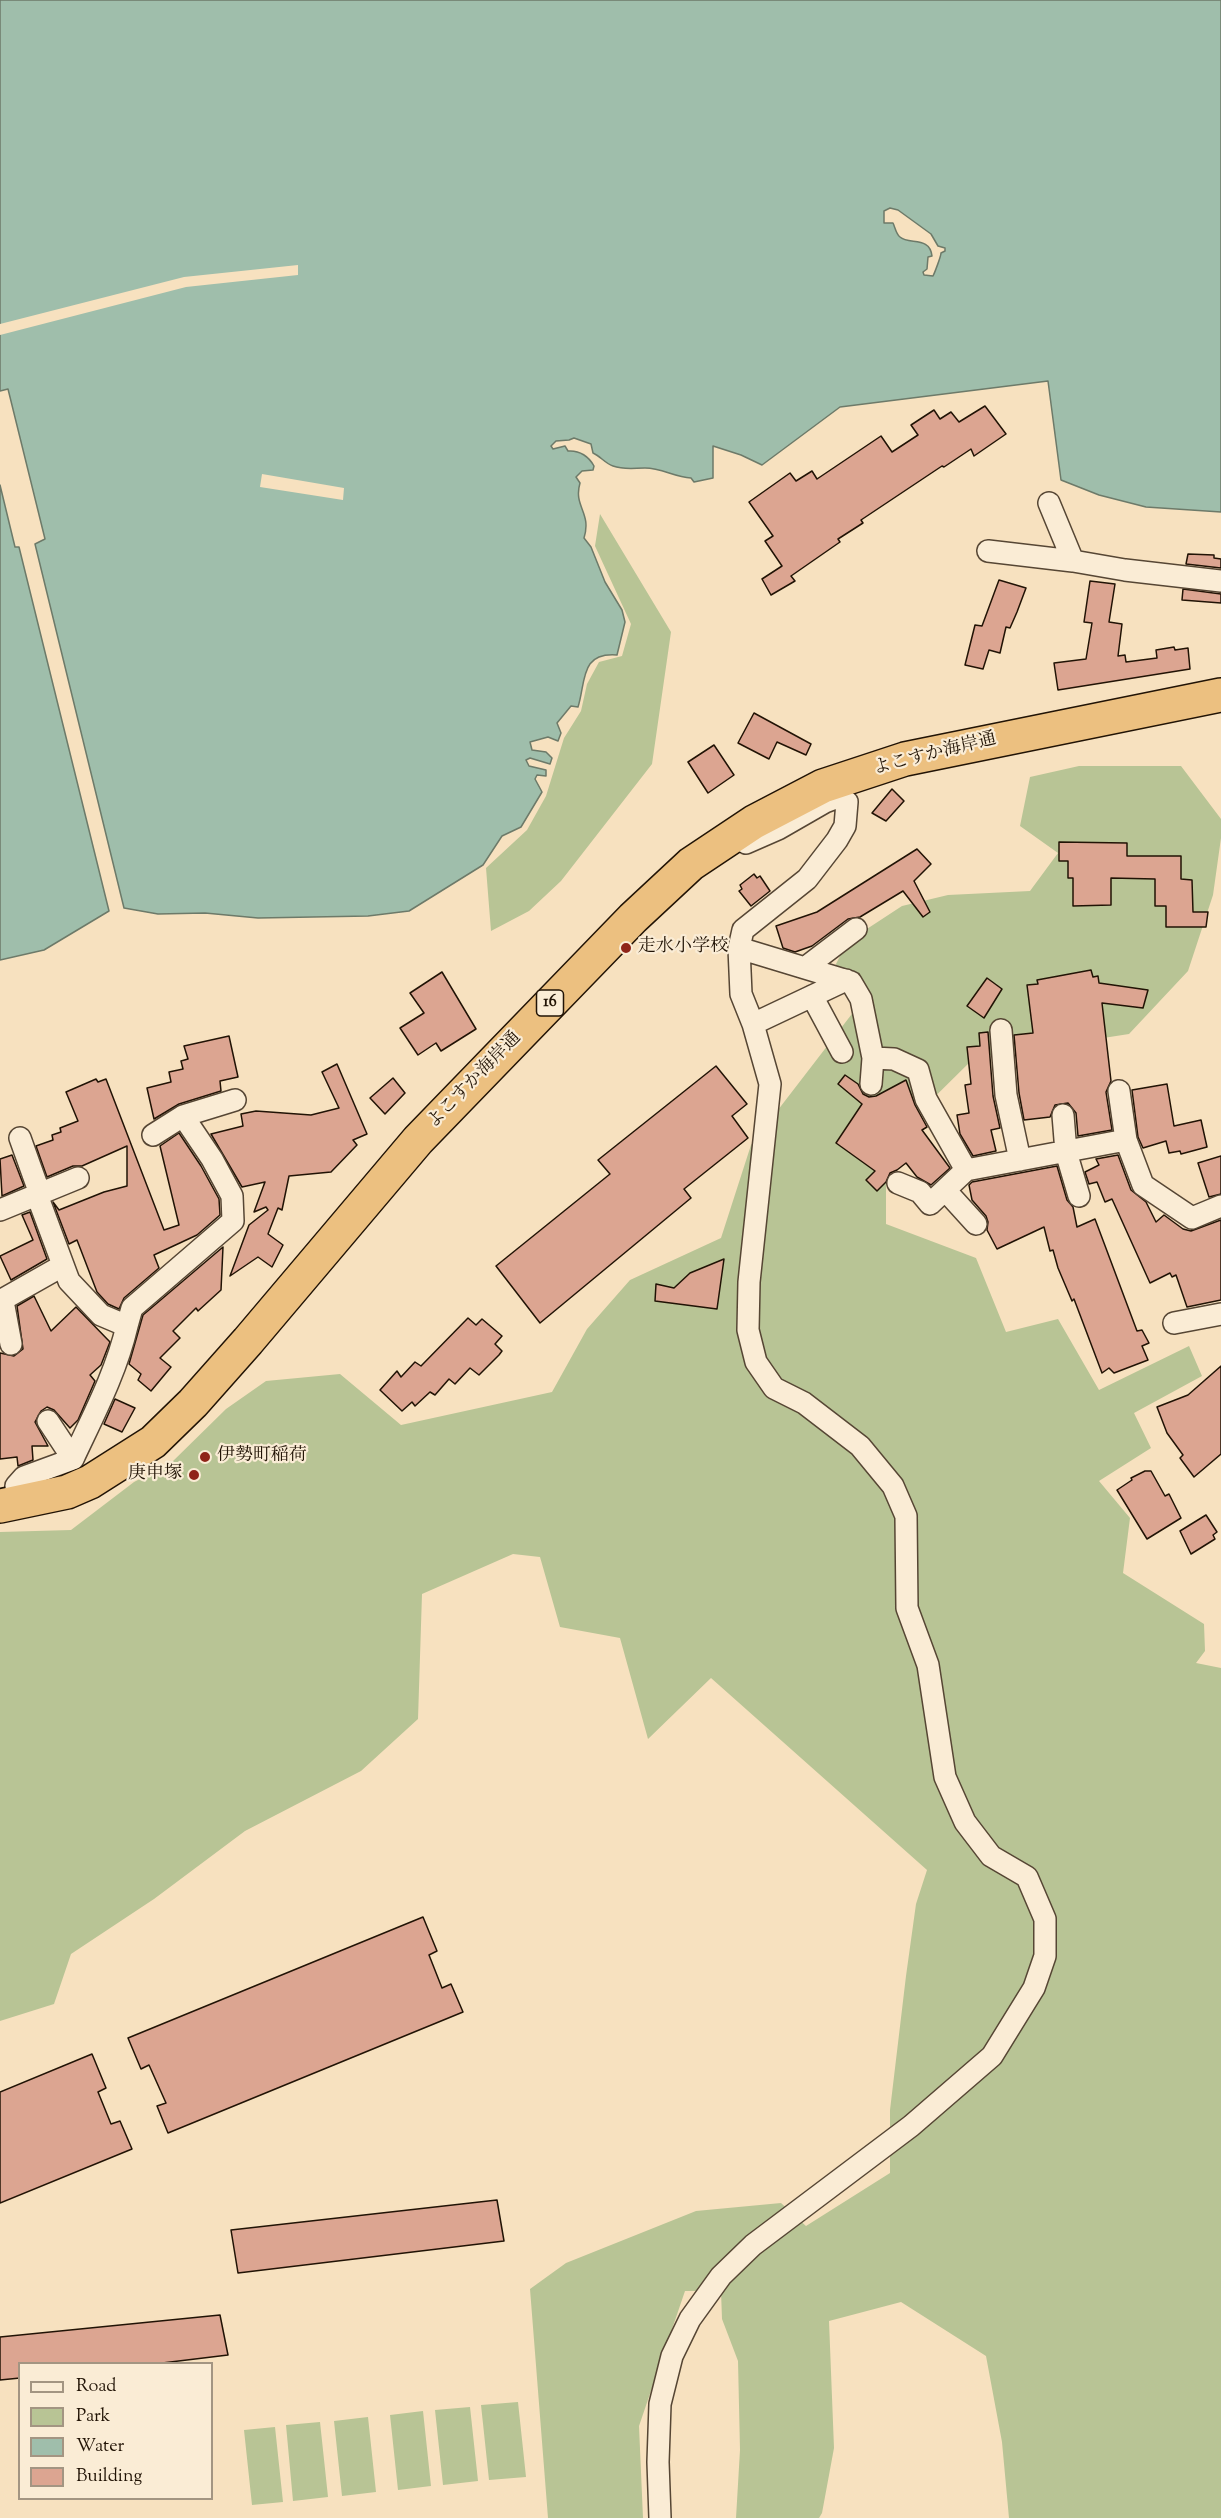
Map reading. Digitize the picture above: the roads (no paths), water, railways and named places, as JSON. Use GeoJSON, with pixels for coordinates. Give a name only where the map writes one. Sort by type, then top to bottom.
{"type":"FeatureCollection","features":[{"type":"Feature","properties":{"kind":"highway","name":"よこすか海岸通"},"geometry":{"type":"LineString","coordinates":[[10,1504],[67,1492],[90,1482],[153,1442],[193,1403],[248,1341],[418,1140],[633,918],[691,864],[754,822],[823,786],[905,759],[1221,695]]}},
{"type":"Feature","properties":{"kind":"street"},"geometry":{"type":"LineString","coordinates":[[1049,503],[1073,561]]}},
{"type":"Feature","properties":{"kind":"street"},"geometry":{"type":"LineString","coordinates":[[988,551],[1221,581]]}},
{"type":"Feature","properties":{"kind":"street"},"geometry":{"type":"LineString","coordinates":[[660,2518],[658,2462],[660,2404],[672,2356],[690,2319],[721,2276],[753,2245],[911,2126],[992,2056],[1034,1988],[1045,1956],[1045,1919],[1027,1877],[991,1856],[964,1822],[945,1777],[928,1665],[907,1608],[906,1516],[893,1486],[860,1446],[804,1403],[774,1388],[756,1362],[748,1330],[749,1282],[770,1084],[753,1024],[741,994],[739,948],[743,930],[807,879],[837,840],[845,826],[847,802],[838,797],[825,802],[778,829],[691,864]]}},
{"type":"Feature","properties":{"kind":"street"},"geometry":{"type":"LineString","coordinates":[[806,967],[856,929]]}},
{"type":"Feature","properties":{"kind":"street"},"geometry":{"type":"LineString","coordinates":[[739,948],[851,982],[861,999],[873,1058],[871,1084]]}},
{"type":"Feature","properties":{"kind":"street"},"geometry":{"type":"LineString","coordinates":[[753,1024],[846,980]]}},
{"type":"Feature","properties":{"kind":"street"},"geometry":{"type":"LineString","coordinates":[[812,996],[842,1052]]}},
{"type":"Feature","properties":{"kind":"street"},"geometry":{"type":"LineString","coordinates":[[1001,1030],[1006,1095],[1020,1160]]}},
{"type":"Feature","properties":{"kind":"street"},"geometry":{"type":"LineString","coordinates":[[873,1058],[894,1059],[918,1070],[926,1099],[966,1170]]}},
{"type":"Feature","properties":{"kind":"street"},"geometry":{"type":"LineString","coordinates":[[1119,1091],[1126,1140],[1143,1185],[1192,1218],[1221,1206]]}},
{"type":"Feature","properties":{"kind":"street"},"geometry":{"type":"LineString","coordinates":[[153,1135],[183,1116],[235,1100]]}},
{"type":"Feature","properties":{"kind":"street"},"geometry":{"type":"LineString","coordinates":[[1063,1115],[1066,1152],[1079,1196]]}},
{"type":"Feature","properties":{"kind":"street"},"geometry":{"type":"LineString","coordinates":[[10,1504],[16,1486],[24,1477],[73,1460],[105,1391],[123,1344],[132,1308],[233,1221],[232,1196],[212,1159],[183,1116]]}},
{"type":"Feature","properties":{"kind":"street"},"geometry":{"type":"LineString","coordinates":[[20,1137],[69,1281],[101,1315],[127,1326]]}},
{"type":"Feature","properties":{"kind":"street"},"geometry":{"type":"LineString","coordinates":[[898,1183],[920,1192],[930,1204],[966,1170],[1126,1140]]}},
{"type":"Feature","properties":{"kind":"street"},"geometry":{"type":"LineString","coordinates":[[0,1210],[78,1178]]}},
{"type":"Feature","properties":{"kind":"street"},"geometry":{"type":"LineString","coordinates":[[946,1191],[976,1224]]}},
{"type":"Feature","properties":{"kind":"street"},"geometry":{"type":"LineString","coordinates":[[11,1344],[1,1301],[62,1266]]}},
{"type":"Feature","properties":{"kind":"street"},"geometry":{"type":"LineString","coordinates":[[1173,1323],[1221,1314]]}},
{"type":"Feature","properties":{"kind":"street"},"geometry":{"type":"LineString","coordinates":[[48,1421],[73,1460]]}},
{"type":"Feature","properties":{"kind":"water"},"geometry":{"type":"Polygon","coordinates":[[[0,0],[1221,0],[1221,512],[1146,507],[1099,495],[1061,480],[1048,381],[840,407],[762,465],[713,446],[713,478],[694,482],[691,478],[657,469],[613,466],[593,453],[591,444],[574,438],[556,441],[551,446],[553,449],[565,446],[568,451],[584,455],[594,466],[593,470],[582,471],[576,477],[580,483],[579,498],[586,522],[584,538],[591,547],[605,582],[622,610],[625,622],[617,655],[605,655],[596,658],[591,663],[584,678],[578,707],[571,706],[557,723],[561,733],[558,741],[548,737],[530,742],[532,750],[546,752],[552,758],[550,764],[530,758],[526,760],[529,766],[546,770],[546,776],[537,775],[535,779],[542,792],[521,827],[502,836],[483,865],[409,911],[368,916],[258,918],[205,913],[158,914],[124,908],[35,544],[45,539],[8,389],[0,391],[0,0]],[[890,208],[884,211],[884,223],[893,223],[900,237],[927,246],[932,256],[928,257],[927,269],[923,272],[924,275],[933,276],[945,248],[938,246],[931,234],[898,210],[890,208]]]}},
{"type":"Feature","properties":{"kind":"water"},"geometry":{"type":"Polygon","coordinates":[[[0,485],[15,547],[19,547],[109,911],[44,950],[0,960],[0,485]]]}},
{"type":"Feature","properties":{"kind":"place","name":"走水小学校"},"geometry":{"type":"Point","coordinates":[626,948]}},
{"type":"Feature","properties":{"kind":"place","name":"伊勢町稲荷"},"geometry":{"type":"Point","coordinates":[205,1457]}},
{"type":"Feature","properties":{"kind":"place","name":"庚申塚"},"geometry":{"type":"Point","coordinates":[194,1475]}}]}
